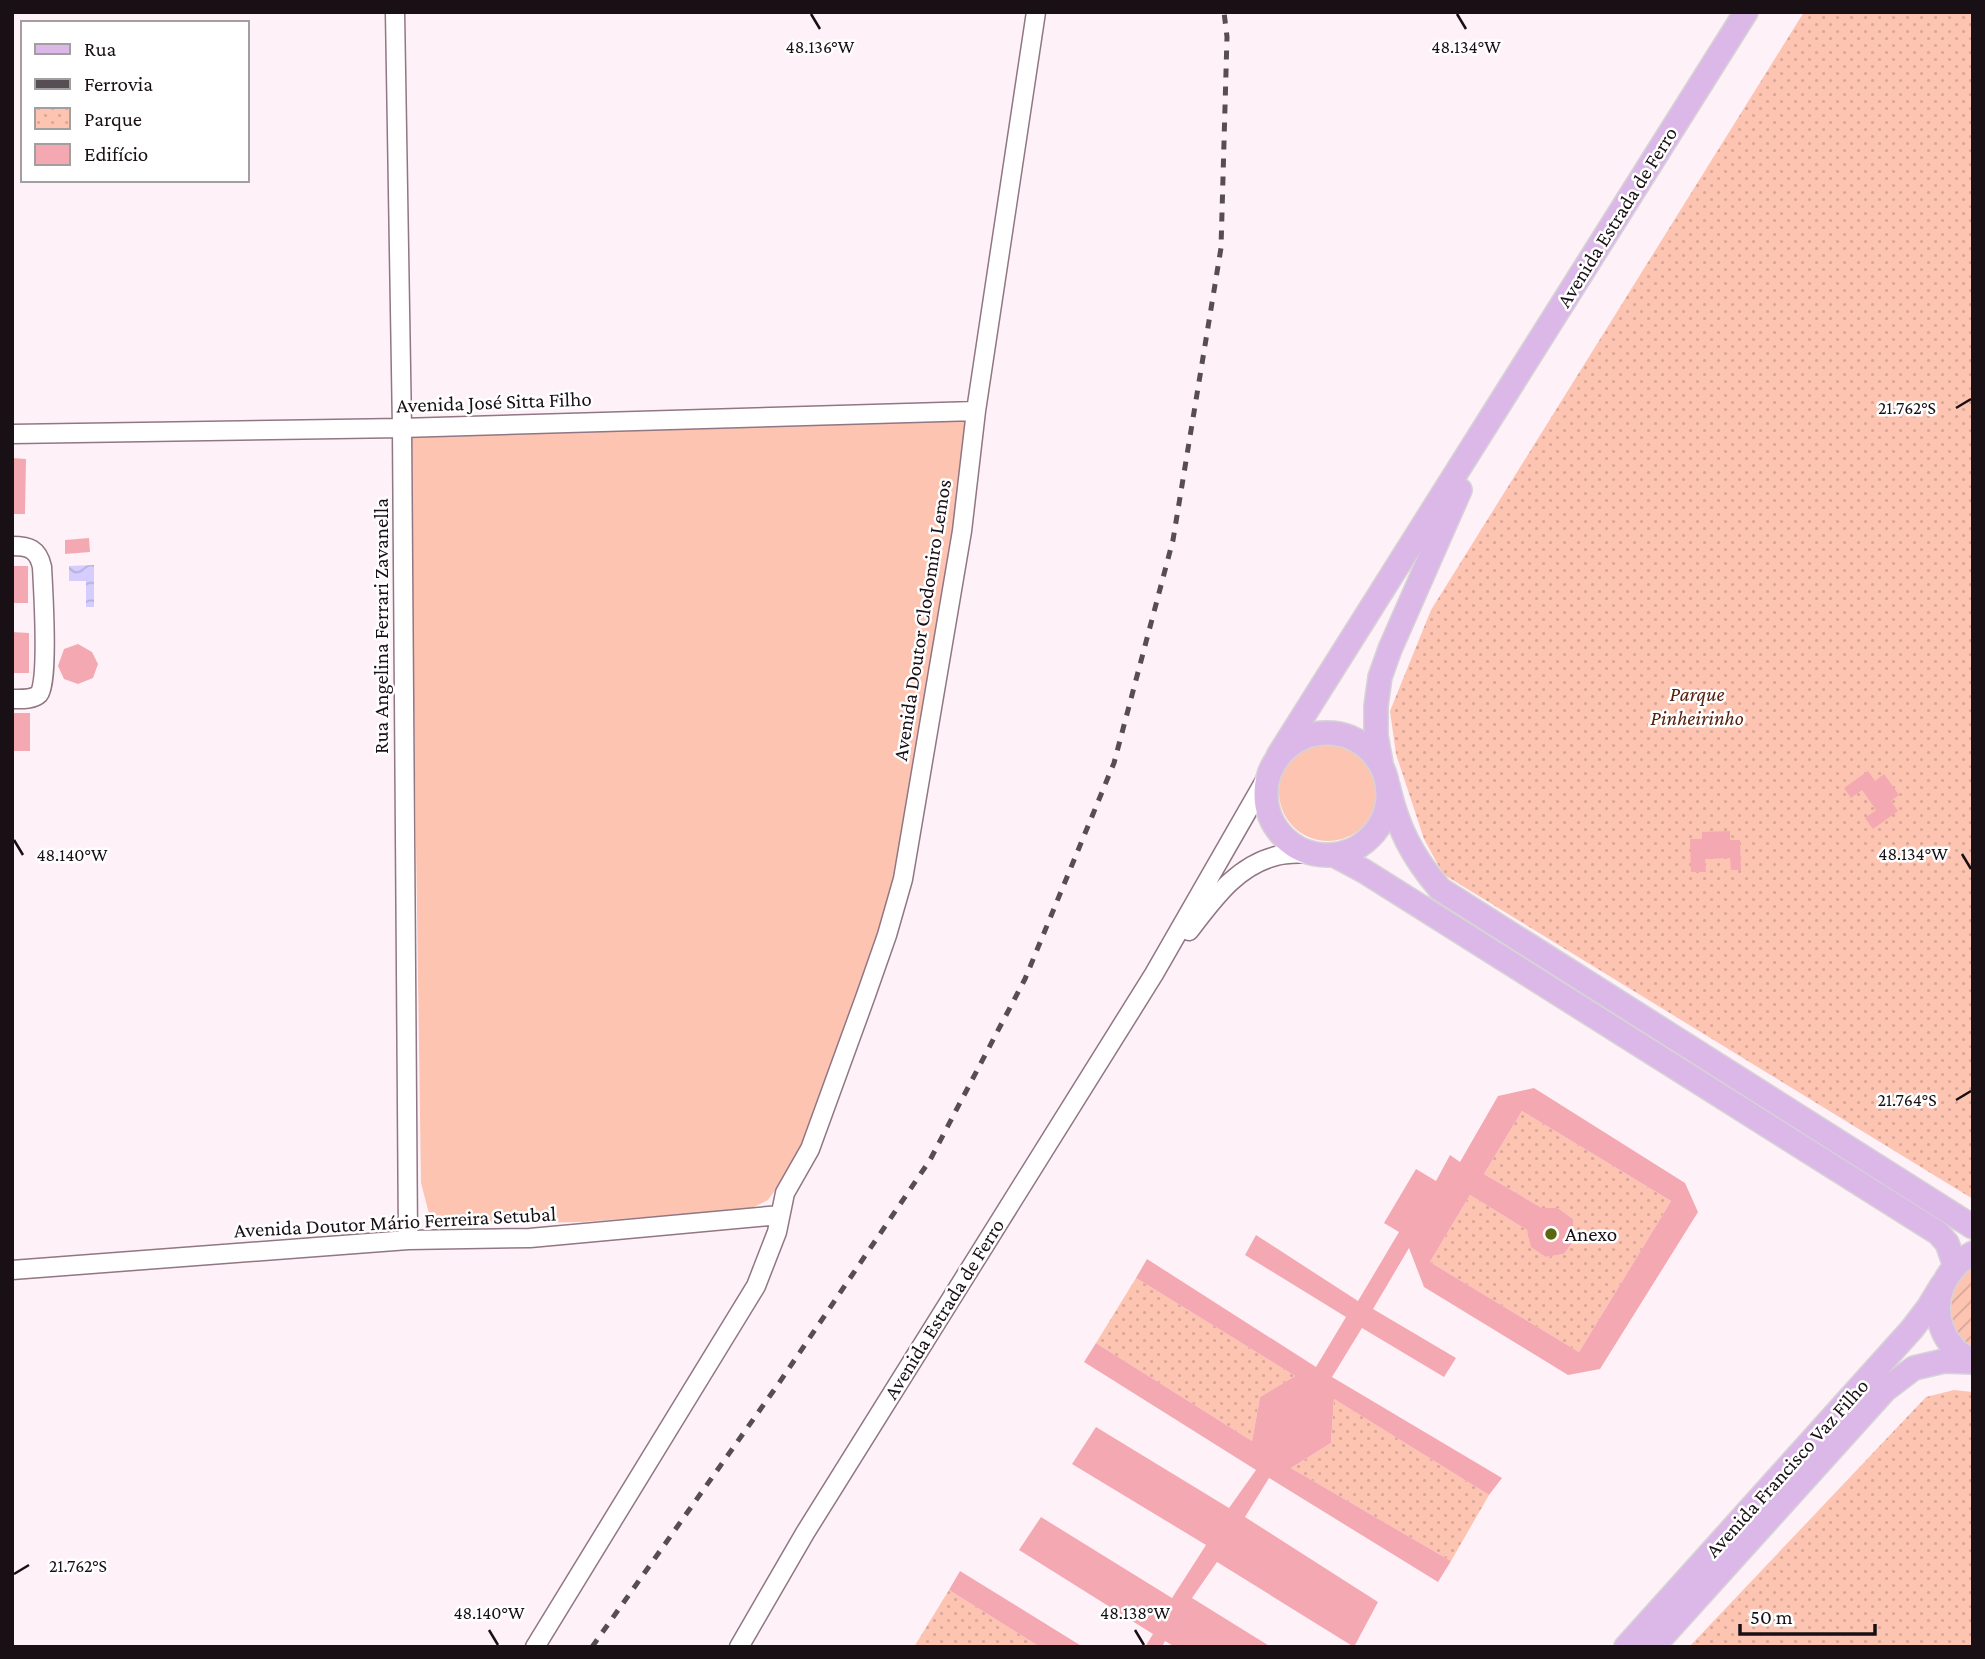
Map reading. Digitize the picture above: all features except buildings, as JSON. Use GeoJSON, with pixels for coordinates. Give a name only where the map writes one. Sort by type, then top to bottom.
{"type":"FeatureCollection","features":[{"type":"Feature","properties":{"kind":"main road","name":"Avenida Estrada de Ferro"},"geometry":{"type":"LineString","coordinates":[[1489,423],[1380,677],[1376,735],[1388,786],[1386,810],[1375,832],[1357,848],[1334,855],[1310,853],[1288,842],[1273,824],[1265,801],[1267,777],[1746,12]]}},
{"type":"Feature","properties":{"kind":"main road","name":"Avenida Estrada de Ferro"},"geometry":{"type":"LineString","coordinates":[[1278,756],[1296,740],[1319,732],[1343,734],[1365,745],[1381,763]]}},
{"type":"Feature","properties":{"kind":"main road"},"geometry":{"type":"LineString","coordinates":[[1388,786],[1395,815],[1406,842],[1421,867],[1440,889],[1973,1227]]}},
{"type":"Feature","properties":{"kind":"main road"},"geometry":{"type":"LineString","coordinates":[[1334,855],[1364,871],[1938,1233],[1964,1259]]}},
{"type":"Feature","properties":{"kind":"main road","name":"Avenida Francisco Vaz Filho"},"geometry":{"type":"LineString","coordinates":[[1626,1647],[1912,1329],[1942,1285],[1964,1259]]}},
{"type":"Feature","properties":{"kind":"main road"},"geometry":{"type":"LineString","coordinates":[[1942,1285],[1938,1308],[1942,1330],[1955,1350],[1973,1362]]}},
{"type":"Feature","properties":{"kind":"main road","name":"Avenida Francisco Vaz Filho"},"geometry":{"type":"LineString","coordinates":[[1653,1647],[1885,1390],[1914,1368],[1944,1361],[1973,1362]]}},
{"type":"Feature","properties":{"kind":"street","name":"Rua Angelina Ferrari Zavanella"},"geometry":{"type":"LineString","coordinates":[[395,12],[402,428],[408,1240]]}},
{"type":"Feature","properties":{"kind":"street","name":"Avenida Doutor Clodomiro Lemos"},"geometry":{"type":"LineString","coordinates":[[535,1647],[757,1286],[777,1232],[785,1194],[810,1149],[887,935],[903,879],[962,531],[976,411],[1036,12]]}},
{"type":"Feature","properties":{"kind":"street","name":"Avenida José Sitta Filho"},"geometry":{"type":"LineString","coordinates":[[12,435],[402,428],[976,411]]}},
{"type":"Feature","properties":{"kind":"street"},"geometry":{"type":"LineString","coordinates":[[12,546],[28,547],[36,551],[40,559],[45,667],[43,686],[39,694],[32,698],[12,699]]}},
{"type":"Feature","properties":{"kind":"street","name":"Avenida Estrada de Ferro"},"geometry":{"type":"LineString","coordinates":[[739,1647],[812,1521],[1154,974],[1267,777]]}},
{"type":"Feature","properties":{"kind":"street","name":"Avenida Estrada de Ferro"},"geometry":{"type":"LineString","coordinates":[[1154,974],[1222,889],[1247,868],[1277,855],[1310,853]]}},
{"type":"Feature","properties":{"kind":"street","name":"Avenida Doutor Mário Ferreira Setubal"},"geometry":{"type":"LineString","coordinates":[[12,1270],[408,1240],[530,1238],[780,1215]]}},
{"type":"Feature","properties":{"kind":"green space","name":"Parque Pinheirinho"},"geometry":{"type":"Polygon","coordinates":[[[1804,12],[1973,12],[1973,1199],[1443,874],[1424,839],[1396,754],[1390,711],[1431,610],[1804,12]]]}},
{"type":"Feature","properties":{"kind":"green space"},"geometry":{"type":"Polygon","coordinates":[[[969,420],[956,528],[902,847],[886,925],[793,1166],[768,1200],[750,1209],[582,1222],[432,1225],[421,1183],[410,433],[969,420]]]}},
{"type":"Feature","properties":{"kind":"green space"},"geometry":{"type":"Polygon","coordinates":[[[1328,743],[1347,747],[1362,758],[1373,773],[1377,792],[1373,811],[1362,826],[1347,837],[1328,841],[1309,837],[1294,826],[1283,811],[1279,792],[1283,773],[1294,758],[1309,747],[1328,743]]]}},
{"type":"Feature","properties":{"kind":"green space"},"geometry":{"type":"Polygon","coordinates":[[[1522,1111],[1671,1201],[1579,1352],[1430,1262],[1470,1195],[1527,1230],[1546,1257],[1564,1254],[1575,1239],[1573,1219],[1558,1208],[1542,1208],[1484,1174],[1522,1111]]]}},
{"type":"Feature","properties":{"kind":"green space"},"geometry":{"type":"Polygon","coordinates":[[[1973,1264],[1973,1354],[1948,1327],[1949,1287],[1973,1264]]]}},
{"type":"Feature","properties":{"kind":"green space"},"geometry":{"type":"Polygon","coordinates":[[[1136,1278],[1295,1376],[1260,1397],[1252,1441],[1096,1343],[1136,1278]]]}},
{"type":"Feature","properties":{"kind":"green space"},"geometry":{"type":"Polygon","coordinates":[[[1954,1390],[1973,1392],[1973,1647],[1689,1647],[1926,1397],[1954,1390]]]}},
{"type":"Feature","properties":{"kind":"green space"},"geometry":{"type":"Polygon","coordinates":[[[1334,1399],[1489,1495],[1451,1561],[1291,1468],[1331,1443],[1334,1399]]]}},
{"type":"Feature","properties":{"kind":"green space"},"geometry":{"type":"Polygon","coordinates":[[[949,1590],[1040,1647],[914,1647],[949,1590]]]}},
{"type":"Feature","properties":{"kind":"water"},"geometry":{"type":"Polygon","coordinates":[[[94,565],[94,607],[86,607],[86,581],[69,581],[69,566],[94,565]]]}},
{"type":"Feature","properties":{"kind":"railway"},"geometry":{"type":"LineString","coordinates":[[592,1647],[779,1383],[930,1160],[1025,979],[1114,763],[1173,540],[1221,248],[1227,37],[1224,12]]}},
{"type":"Feature","properties":{"kind":"place","name":"Anexo"},"geometry":{"type":"Point","coordinates":[1551,1234]}}]}
